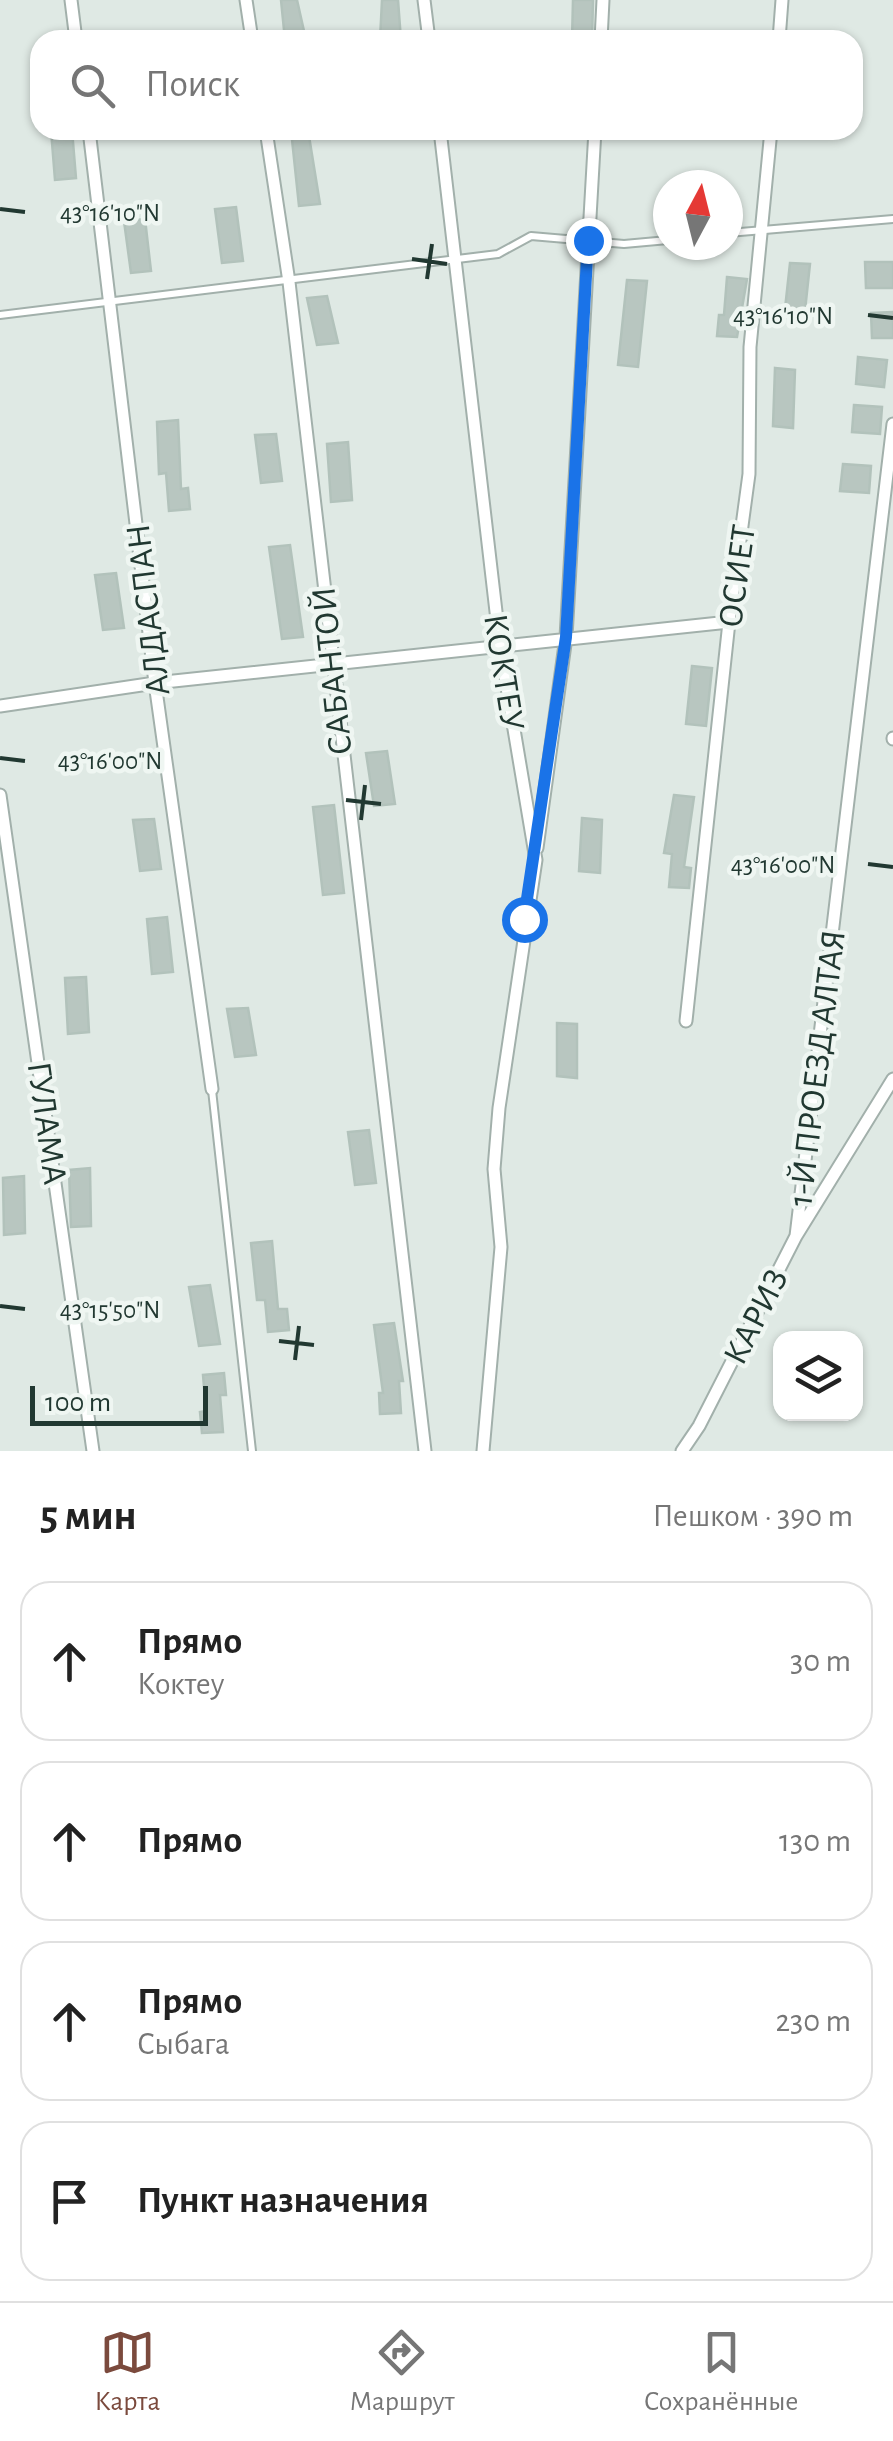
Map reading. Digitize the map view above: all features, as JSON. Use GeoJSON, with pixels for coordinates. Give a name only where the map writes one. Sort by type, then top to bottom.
{"type":"FeatureCollection","features":[{"type":"Feature","properties":{"kind":"street"},"geometry":{"type":"LineString","coordinates":[[71,0],[75,30]]}},
{"type":"Feature","properties":{"kind":"street"},"geometry":{"type":"LineString","coordinates":[[246,0],[250,30]]}},
{"type":"Feature","properties":{"kind":"street"},"geometry":{"type":"LineString","coordinates":[[424,0],[427,30]]}},
{"type":"Feature","properties":{"kind":"street"},"geometry":{"type":"LineString","coordinates":[[602,30],[604,0]]}},
{"type":"Feature","properties":{"kind":"street"},"geometry":{"type":"LineString","coordinates":[[779,30],[782,0]]}},
{"type":"Feature","properties":{"kind":"street","name":"АЛДАСПАН"},"geometry":{"type":"LineString","coordinates":[[90,140],[155,683],[212,1089]]}},
{"type":"Feature","properties":{"kind":"street","name":"САБАНТОЙ"},"geometry":{"type":"LineString","coordinates":[[267,140],[288,282],[425,1451]]}},
{"type":"Feature","properties":{"kind":"street","name":"КОКТЕУ"},"geometry":{"type":"LineString","coordinates":[[441,140],[500,646],[536,860],[499,1108],[494,1169],[500,1247],[482,1451]]}},
{"type":"Feature","properties":{"kind":"street"},"geometry":{"type":"LineString","coordinates":[[536,860],[566,637],[594,140]]}},
{"type":"Feature","properties":{"kind":"street","name":"ОСИЕТ"},"geometry":{"type":"LineString","coordinates":[[686,1022],[729,622],[750,474],[750,347],[769,140]]}},
{"type":"Feature","properties":{"kind":"street","name":"1-Й ПРОЕЗД АЛТАЯ"},"geometry":{"type":"LineString","coordinates":[[796,1236],[893,424]]}},
{"type":"Feature","properties":{"kind":"street"},"geometry":{"type":"LineString","coordinates":[[0,706],[155,683],[729,622]]}},
{"type":"Feature","properties":{"kind":"street","name":"ГУЛАМА"},"geometry":{"type":"LineString","coordinates":[[0,795],[93,1451]]}},
{"type":"Feature","properties":{"kind":"street","name":"КАРИЗ"},"geometry":{"type":"LineString","coordinates":[[682,1451],[796,1236],[893,1079]]}},
{"type":"Feature","properties":{"kind":"lane"},"geometry":{"type":"LineString","coordinates":[[743,232],[893,219]]}},
{"type":"Feature","properties":{"kind":"lane"},"geometry":{"type":"LineString","coordinates":[[0,315],[498,254],[531,236],[624,244],[653,241]]}},
{"type":"Feature","properties":{"kind":"lane"},"geometry":{"type":"LineString","coordinates":[[212,1089],[252,1451]]}},
{"type":"Feature","properties":{"kind":"building"},"geometry":{"type":"Polygon","coordinates":[[[281,0],[297,0],[304,30],[284,30],[281,0]]]}},
{"type":"Feature","properties":{"kind":"building"},"geometry":{"type":"Polygon","coordinates":[[[382,0],[398,0],[400,30],[380,30],[382,0]]]}},
{"type":"Feature","properties":{"kind":"building"},"geometry":{"type":"Polygon","coordinates":[[[573,0],[593,0],[592,30],[572,30],[573,0]]]}},
{"type":"Feature","properties":{"kind":"building"},"geometry":{"type":"Polygon","coordinates":[[[52,140],[73,140],[76,178],[55,180],[52,140]]]}},
{"type":"Feature","properties":{"kind":"building"},"geometry":{"type":"Polygon","coordinates":[[[292,140],[310,140],[320,204],[299,206],[292,140]]]}},
{"type":"Feature","properties":{"kind":"building"},"geometry":{"type":"Polygon","coordinates":[[[236,207],[243,261],[222,263],[215,209],[236,207]]]}},
{"type":"Feature","properties":{"kind":"building"},"geometry":{"type":"Polygon","coordinates":[[[145,219],[151,271],[131,273],[124,221],[145,219]]]}},
{"type":"Feature","properties":{"kind":"building"},"geometry":{"type":"Polygon","coordinates":[[[865,262],[893,262],[893,288],[866,288],[865,262]]]}},
{"type":"Feature","properties":{"kind":"building"},"geometry":{"type":"Polygon","coordinates":[[[790,263],[810,264],[804,320],[784,318],[790,263]]]}},
{"type":"Feature","properties":{"kind":"building"},"geometry":{"type":"Polygon","coordinates":[[[727,277],[747,279],[737,337],[717,336],[719,315],[724,315],[727,277]]]}},
{"type":"Feature","properties":{"kind":"building"},"geometry":{"type":"Polygon","coordinates":[[[627,280],[647,281],[638,367],[618,365],[627,280]]]}},
{"type":"Feature","properties":{"kind":"building"},"geometry":{"type":"Polygon","coordinates":[[[327,296],[338,343],[317,345],[307,298],[327,296]]]}},
{"type":"Feature","properties":{"kind":"building"},"geometry":{"type":"Polygon","coordinates":[[[893,312],[893,338],[872,338],[871,313],[893,312]]]}},
{"type":"Feature","properties":{"kind":"building"},"geometry":{"type":"Polygon","coordinates":[[[858,357],[887,360],[884,387],[856,384],[858,357]]]}},
{"type":"Feature","properties":{"kind":"building"},"geometry":{"type":"Polygon","coordinates":[[[775,368],[795,370],[793,428],[773,426],[775,368]]]}},
{"type":"Feature","properties":{"kind":"building"},"geometry":{"type":"Polygon","coordinates":[[[854,405],[882,407],[880,434],[852,432],[854,405]]]}},
{"type":"Feature","properties":{"kind":"building"},"geometry":{"type":"Polygon","coordinates":[[[178,420],[181,489],[188,488],[190,509],[169,511],[166,473],[159,474],[157,422],[178,420]]]}},
{"type":"Feature","properties":{"kind":"building"},"geometry":{"type":"Polygon","coordinates":[[[276,434],[282,481],[261,483],[255,435],[276,434]]]}},
{"type":"Feature","properties":{"kind":"building"},"geometry":{"type":"Polygon","coordinates":[[[348,442],[352,500],[331,502],[327,444],[348,442]]]}},
{"type":"Feature","properties":{"kind":"building"},"geometry":{"type":"Polygon","coordinates":[[[843,464],[871,466],[869,493],[840,491],[843,464]]]}},
{"type":"Feature","properties":{"kind":"building"},"geometry":{"type":"Polygon","coordinates":[[[290,545],[303,637],[282,639],[269,547],[290,545]]]}},
{"type":"Feature","properties":{"kind":"building"},"geometry":{"type":"Polygon","coordinates":[[[116,573],[124,628],[103,630],[95,575],[116,573]]]}},
{"type":"Feature","properties":{"kind":"building"},"geometry":{"type":"Polygon","coordinates":[[[692,666],[712,668],[706,726],[686,724],[692,666]]]}},
{"type":"Feature","properties":{"kind":"building"},"geometry":{"type":"Polygon","coordinates":[[[387,751],[395,804],[374,806],[366,753],[387,751]]]}},
{"type":"Feature","properties":{"kind":"building"},"geometry":{"type":"Polygon","coordinates":[[[674,795],[694,797],[684,867],[691,868],[689,888],[669,887],[672,854],[664,853],[674,795]]]}},
{"type":"Feature","properties":{"kind":"building"},"geometry":{"type":"Polygon","coordinates":[[[334,805],[344,893],[323,895],[313,807],[334,805]]]}},
{"type":"Feature","properties":{"kind":"building"},"geometry":{"type":"Polygon","coordinates":[[[582,818],[602,820],[600,873],[579,871],[582,818]]]}},
{"type":"Feature","properties":{"kind":"building"},"geometry":{"type":"Polygon","coordinates":[[[154,819],[161,869],[140,871],[133,820],[154,819]]]}},
{"type":"Feature","properties":{"kind":"building"},"geometry":{"type":"Polygon","coordinates":[[[167,917],[173,972],[152,974],[147,919],[167,917]]]}},
{"type":"Feature","properties":{"kind":"building"},"geometry":{"type":"Polygon","coordinates":[[[86,977],[89,1032],[68,1034],[65,978],[86,977]]]}},
{"type":"Feature","properties":{"kind":"building"},"geometry":{"type":"Polygon","coordinates":[[[248,1008],[256,1055],[235,1057],[227,1009],[248,1008]]]}},
{"type":"Feature","properties":{"kind":"building"},"geometry":{"type":"Polygon","coordinates":[[[557,1023],[577,1024],[577,1078],[557,1076],[557,1023]]]}},
{"type":"Feature","properties":{"kind":"building"},"geometry":{"type":"Polygon","coordinates":[[[369,1130],[376,1183],[355,1185],[348,1132],[369,1130]]]}},
{"type":"Feature","properties":{"kind":"building"},"geometry":{"type":"Polygon","coordinates":[[[90,1168],[91,1226],[71,1227],[69,1170],[90,1168]]]}},
{"type":"Feature","properties":{"kind":"building"},"geometry":{"type":"Polygon","coordinates":[[[24,1176],[25,1233],[4,1235],[3,1178],[24,1176]]]}},
{"type":"Feature","properties":{"kind":"building"},"geometry":{"type":"Polygon","coordinates":[[[272,1241],[278,1309],[287,1309],[289,1330],[268,1332],[265,1300],[257,1300],[251,1243],[272,1241]]]}},
{"type":"Feature","properties":{"kind":"building"},"geometry":{"type":"Polygon","coordinates":[[[210,1285],[220,1344],[199,1346],[189,1287],[210,1285]]]}},
{"type":"Feature","properties":{"kind":"building"},"geometry":{"type":"Polygon","coordinates":[[[394,1323],[403,1381],[399,1381],[401,1413],[380,1414],[379,1393],[383,1393],[374,1325],[394,1323]]]}},
{"type":"Feature","properties":{"kind":"building"},"geometry":{"type":"Polygon","coordinates":[[[224,1373],[226,1395],[220,1395],[223,1432],[202,1433],[200,1412],[206,1411],[203,1375],[224,1373]]]}},
{"type":"Feature","properties":{"kind":"route"},"geometry":{"type":"LineString","coordinates":[[524,919],[536,860],[566,637],[588,240]]}}]}
